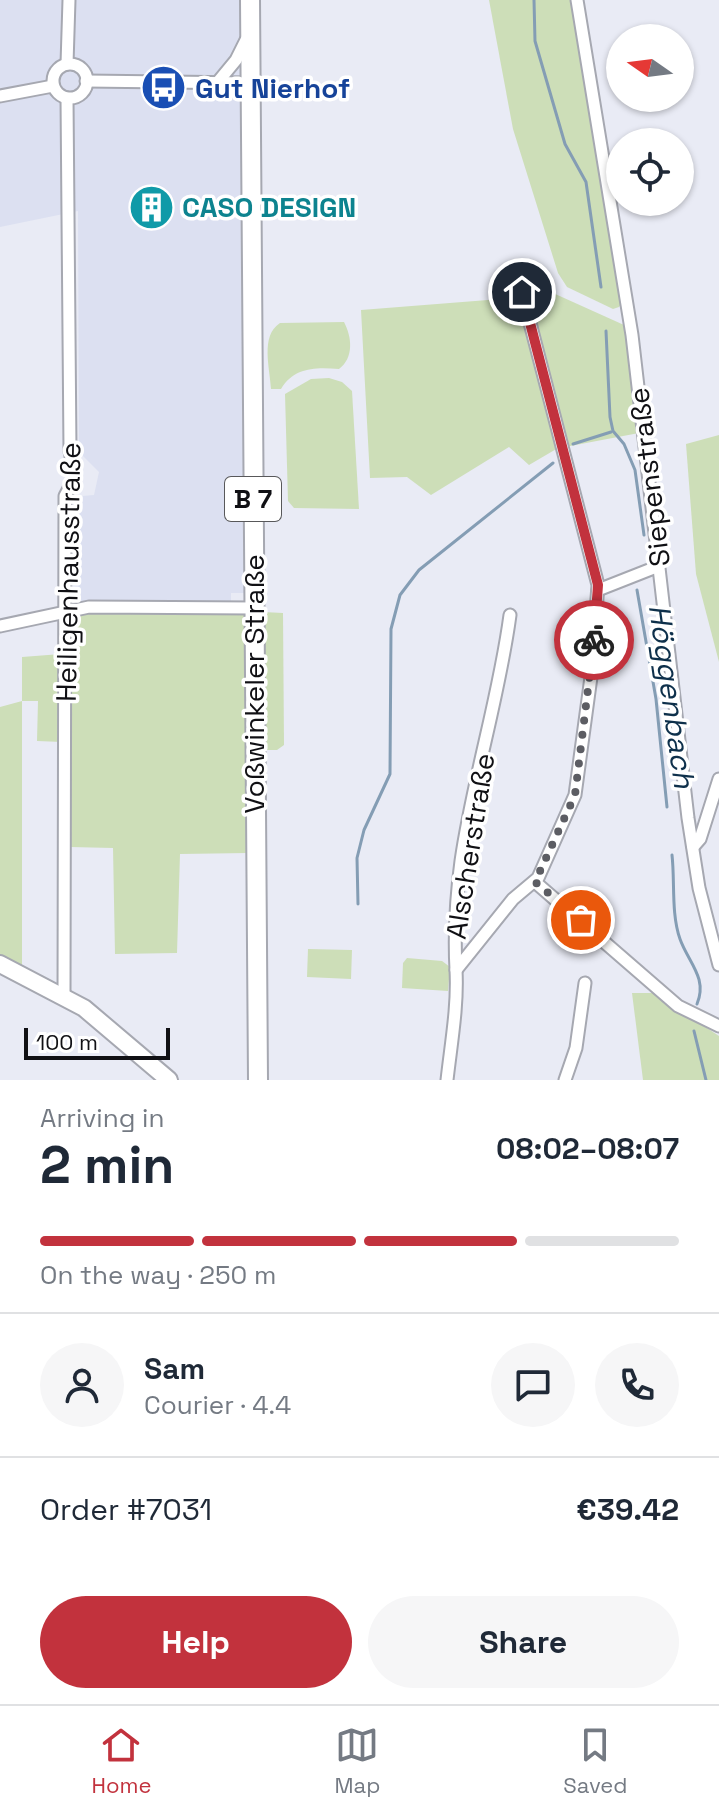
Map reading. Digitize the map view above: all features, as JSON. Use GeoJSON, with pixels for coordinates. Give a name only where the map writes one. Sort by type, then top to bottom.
{"type":"FeatureCollection","features":[{"type":"Feature","properties":{"kind":"main road","name":"Voßwinkeler Straße"},"geometry":{"type":"LineString","coordinates":[[250,0],[258,1080]]}},
{"type":"Feature","properties":{"kind":"street"},"geometry":{"type":"LineString","coordinates":[[67,64],[69,0]]}},
{"type":"Feature","properties":{"kind":"street","name":"Siepenstraße"},"geometry":{"type":"LineString","coordinates":[[577,0],[630,321],[693,847],[719,965]]}},
{"type":"Feature","properties":{"kind":"street"},"geometry":{"type":"LineString","coordinates":[[217,83],[242,52],[250,28]]}},
{"type":"Feature","properties":{"kind":"street"},"geometry":{"type":"LineString","coordinates":[[53,86],[67,98],[81,94],[86,81],[81,68],[67,64]]}},
{"type":"Feature","properties":{"kind":"street"},"geometry":{"type":"LineString","coordinates":[[53,86],[56,72],[67,64]]}},
{"type":"Feature","properties":{"kind":"street"},"geometry":{"type":"LineString","coordinates":[[86,81],[250,83]]}},
{"type":"Feature","properties":{"kind":"street"},"geometry":{"type":"LineString","coordinates":[[0,96],[53,86]]}},
{"type":"Feature","properties":{"kind":"street","name":"Heiligenhausstraße"},"geometry":{"type":"LineString","coordinates":[[64,997],[65,496],[75,477],[70,451],[67,98]]}},
{"type":"Feature","properties":{"kind":"street"},"geometry":{"type":"LineString","coordinates":[[456,970],[513,899],[535,882],[577,785],[598,590],[522,292]]}},
{"type":"Feature","properties":{"kind":"street"},"geometry":{"type":"LineString","coordinates":[[598,590],[659,566]]}},
{"type":"Feature","properties":{"kind":"street"},"geometry":{"type":"LineString","coordinates":[[0,626],[65,609],[143,605],[254,608]]}},
{"type":"Feature","properties":{"kind":"street","name":"Alscherstraße"},"geometry":{"type":"LineString","coordinates":[[447,1080],[456,970],[453,942],[464,843],[502,670],[510,615]]}},
{"type":"Feature","properties":{"kind":"street"},"geometry":{"type":"LineString","coordinates":[[693,847],[700,839],[719,779]]}},
{"type":"Feature","properties":{"kind":"street"},"geometry":{"type":"LineString","coordinates":[[535,882],[678,1006],[719,1026]]}},
{"type":"Feature","properties":{"kind":"street"},"geometry":{"type":"LineString","coordinates":[[0,964],[101,1020],[169,1080]]}},
{"type":"Feature","properties":{"kind":"street"},"geometry":{"type":"LineString","coordinates":[[565,1080],[576,1048],[585,983]]}},
{"type":"Feature","properties":{"kind":"shaded area"},"geometry":{"type":"Polygon","coordinates":[[[0,0],[240,0],[245,593],[231,593],[231,603],[79,604],[72,596],[71,497],[94,495],[99,472],[79,452],[78,211],[0,227],[0,0]]]}},
{"type":"Feature","properties":{"kind":"green space"},"geometry":{"type":"Polygon","coordinates":[[[489,0],[572,0],[606,216],[608,216],[623,302],[619,307],[613,309],[567,287],[558,273],[513,129],[489,0]]]}},
{"type":"Feature","properties":{"kind":"green space"},"geometry":{"type":"Polygon","coordinates":[[[553,293],[624,325],[639,433],[565,447],[528,304],[530,296],[553,293]]]}},
{"type":"Feature","properties":{"kind":"green space"},"geometry":{"type":"Polygon","coordinates":[[[514,298],[519,302],[558,448],[529,465],[509,447],[431,495],[407,477],[370,478],[361,310],[514,298]]]}},
{"type":"Feature","properties":{"kind":"green space"},"geometry":{"type":"Polygon","coordinates":[[[344,322],[350,347],[347,359],[339,369],[299,372],[281,389],[271,389],[268,344],[280,323],[344,322]]]}},
{"type":"Feature","properties":{"kind":"green space"},"geometry":{"type":"Polygon","coordinates":[[[329,378],[342,382],[352,391],[359,509],[294,508],[288,501],[285,394],[311,379],[329,378]]]}},
{"type":"Feature","properties":{"kind":"green space"},"geometry":{"type":"Polygon","coordinates":[[[719,435],[719,662],[696,574],[686,444],[719,435]]]}},
{"type":"Feature","properties":{"kind":"green space"},"geometry":{"type":"Polygon","coordinates":[[[263,612],[283,613],[284,745],[277,750],[262,750],[263,612]]]}},
{"type":"Feature","properties":{"kind":"green space"},"geometry":{"type":"Polygon","coordinates":[[[247,614],[248,853],[180,854],[177,953],[115,954],[113,848],[70,847],[72,626],[74,616],[247,614]]]}},
{"type":"Feature","properties":{"kind":"green space"},"geometry":{"type":"Polygon","coordinates":[[[61,654],[62,742],[37,741],[38,701],[22,701],[22,657],[61,654]]]}},
{"type":"Feature","properties":{"kind":"green space"},"geometry":{"type":"Polygon","coordinates":[[[22,701],[22,966],[0,955],[0,707],[22,701]]]}},
{"type":"Feature","properties":{"kind":"green space"},"geometry":{"type":"Polygon","coordinates":[[[308,949],[352,950],[351,979],[307,977],[308,949]]]}},
{"type":"Feature","properties":{"kind":"green space"},"geometry":{"type":"Polygon","coordinates":[[[407,958],[442,961],[450,967],[448,991],[402,988],[403,963],[407,958]]]}},
{"type":"Feature","properties":{"kind":"green space"},"geometry":{"type":"Polygon","coordinates":[[[632,993],[654,993],[719,1036],[719,1080],[643,1080],[632,993]]]}},
{"type":"Feature","properties":{"kind":"waterway"},"geometry":{"type":"LineString","coordinates":[[534,0],[535,41],[565,144],[586,182],[601,287]]}},
{"type":"Feature","properties":{"kind":"waterway","name":"Höggenbach"},"geometry":{"type":"LineString","coordinates":[[606,331],[610,417],[613,431],[624,444],[635,470],[644,535]]}},
{"type":"Feature","properties":{"kind":"waterway"},"geometry":{"type":"LineString","coordinates":[[573,444],[611,432]]}},
{"type":"Feature","properties":{"kind":"waterway"},"geometry":{"type":"LineString","coordinates":[[358,904],[357,858],[364,830],[390,774],[391,629],[400,595],[419,570],[553,463]]}},
{"type":"Feature","properties":{"kind":"waterway","name":"Höggenbach"},"geometry":{"type":"LineString","coordinates":[[637,590],[656,699],[667,807]]}},
{"type":"Feature","properties":{"kind":"waterway"},"geometry":{"type":"LineString","coordinates":[[672,855],[675,919],[680,939],[699,978],[697,1004]]}},
{"type":"Feature","properties":{"kind":"waterway","name":"Höggenbach"},"geometry":{"type":"LineString","coordinates":[[694,1031],[706,1080]]}},
{"type":"Feature","properties":{"kind":"way so far"},"geometry":{"type":"LineString","coordinates":[[581,920],[535,882],[575,795],[588,713],[594,640]]}},
{"type":"Feature","properties":{"kind":"place","name":"Gut Nierhof"},"geometry":{"type":"Point","coordinates":[164,88]}},
{"type":"Feature","properties":{"kind":"place","name":"CASO DESIGN"},"geometry":{"type":"Point","coordinates":[151,207]}},
{"type":"Feature","properties":{"kind":"route"},"geometry":{"type":"LineString","coordinates":[[522,292],[598,585],[594,640]]}}]}
